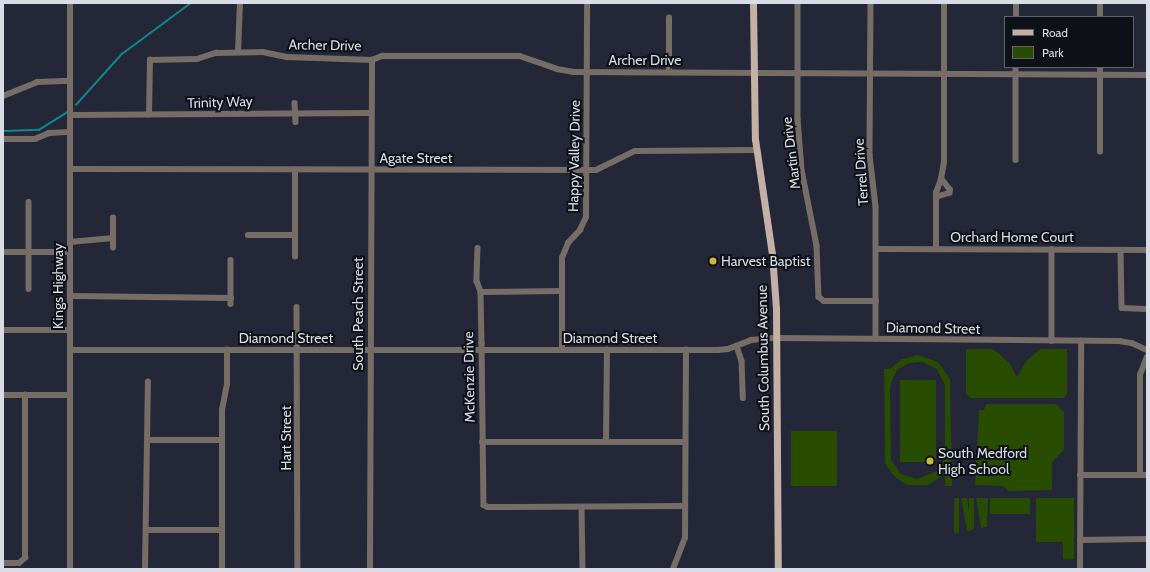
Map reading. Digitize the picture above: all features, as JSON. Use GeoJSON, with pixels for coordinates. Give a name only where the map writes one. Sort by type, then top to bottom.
{"type":"FeatureCollection","features":[{"type":"Feature","properties":{"kind":"main road","name":"South Columbus Avenue"},"geometry":{"type":"LineString","coordinates":[[753,3],[753,73],[756,150],[772,254],[776,338],[778,569]]}},
{"type":"Feature","properties":{"kind":"street","name":"Kings Highway"},"geometry":{"type":"LineString","coordinates":[[70,3],[70,569]]}},
{"type":"Feature","properties":{"kind":"street"},"geometry":{"type":"LineString","coordinates":[[238,52],[240,3]]}},
{"type":"Feature","properties":{"kind":"street","name":"Happy Valley Drive"},"geometry":{"type":"LineString","coordinates":[[562,350],[563,253],[586,216],[587,3]]}},
{"type":"Feature","properties":{"kind":"street","name":"Martin Drive"},"geometry":{"type":"LineString","coordinates":[[798,3],[800,149],[816,232],[820,300],[876,301]]}},
{"type":"Feature","properties":{"kind":"street","name":"Terrel Drive"},"geometry":{"type":"LineString","coordinates":[[870,3],[870,155],[876,207],[876,339]]}},
{"type":"Feature","properties":{"kind":"street"},"geometry":{"type":"LineString","coordinates":[[936,249],[936,196],[944,168],[944,3]]}},
{"type":"Feature","properties":{"kind":"street"},"geometry":{"type":"LineString","coordinates":[[1016,3],[1016,16]]}},
{"type":"Feature","properties":{"kind":"street"},"geometry":{"type":"LineString","coordinates":[[1100,3],[1100,16]]}},
{"type":"Feature","properties":{"kind":"street"},"geometry":{"type":"LineString","coordinates":[[669,18],[669,72]]}},
{"type":"Feature","properties":{"kind":"street","name":"Archer Drive"},"geometry":{"type":"LineString","coordinates":[[149,116],[149,61],[196,58],[216,53],[238,52],[263,52],[287,57],[372,60],[382,56],[520,56],[556,69],[587,72],[1147,75]]}},
{"type":"Feature","properties":{"kind":"street","name":"South Peach Street"},"geometry":{"type":"LineString","coordinates":[[370,569],[370,113],[372,60]]}},
{"type":"Feature","properties":{"kind":"street"},"geometry":{"type":"LineString","coordinates":[[1016,68],[1016,160]]}},
{"type":"Feature","properties":{"kind":"street"},"geometry":{"type":"LineString","coordinates":[[1100,68],[1100,152]]}},
{"type":"Feature","properties":{"kind":"street"},"geometry":{"type":"LineString","coordinates":[[3,96],[37,82],[70,80]]}},
{"type":"Feature","properties":{"kind":"street"},"geometry":{"type":"LineString","coordinates":[[296,103],[296,122]]}},
{"type":"Feature","properties":{"kind":"street","name":"Trinity Way"},"geometry":{"type":"LineString","coordinates":[[71,116],[370,113]]}},
{"type":"Feature","properties":{"kind":"street"},"geometry":{"type":"LineString","coordinates":[[3,139],[36,139],[49,133],[70,132]]}},
{"type":"Feature","properties":{"kind":"street","name":"Agate Street"},"geometry":{"type":"LineString","coordinates":[[70,169],[587,170],[605,168],[635,151],[756,150]]}},
{"type":"Feature","properties":{"kind":"street"},"geometry":{"type":"LineString","coordinates":[[295,170],[295,257]]}},
{"type":"Feature","properties":{"kind":"street"},"geometry":{"type":"LineString","coordinates":[[936,196],[949,193],[950,190],[941,179]]}},
{"type":"Feature","properties":{"kind":"street"},"geometry":{"type":"LineString","coordinates":[[29,202],[29,289]]}},
{"type":"Feature","properties":{"kind":"street"},"geometry":{"type":"LineString","coordinates":[[113,218],[113,248]]}},
{"type":"Feature","properties":{"kind":"street"},"geometry":{"type":"LineString","coordinates":[[248,235],[295,235]]}},
{"type":"Feature","properties":{"kind":"street"},"geometry":{"type":"LineString","coordinates":[[70,242],[113,238]]}},
{"type":"Feature","properties":{"kind":"street","name":"McKenzie Drive"},"geometry":{"type":"LineString","coordinates":[[478,248],[478,281],[481,292],[484,505],[488,507],[582,506]]}},
{"type":"Feature","properties":{"kind":"street","name":"Orchard Home Court"},"geometry":{"type":"LineString","coordinates":[[876,249],[1147,250]]}},
{"type":"Feature","properties":{"kind":"street"},"geometry":{"type":"LineString","coordinates":[[1052,249],[1052,341]]}},
{"type":"Feature","properties":{"kind":"street"},"geometry":{"type":"LineString","coordinates":[[1121,250],[1122,308],[1147,308]]}},
{"type":"Feature","properties":{"kind":"street"},"geometry":{"type":"LineString","coordinates":[[3,252],[70,252]]}},
{"type":"Feature","properties":{"kind":"street"},"geometry":{"type":"LineString","coordinates":[[71,296],[231,301],[231,260]]}},
{"type":"Feature","properties":{"kind":"street"},"geometry":{"type":"LineString","coordinates":[[481,292],[562,292]]}},
{"type":"Feature","properties":{"kind":"street","name":"Hart Street"},"geometry":{"type":"LineString","coordinates":[[297,306],[298,569]]}},
{"type":"Feature","properties":{"kind":"street"},"geometry":{"type":"LineString","coordinates":[[3,330],[70,330]]}},
{"type":"Feature","properties":{"kind":"street","name":"Diamond Street"},"geometry":{"type":"LineString","coordinates":[[70,350],[718,350],[737,346],[751,340],[776,338],[1126,342],[1147,350]]}},
{"type":"Feature","properties":{"kind":"street"},"geometry":{"type":"LineString","coordinates":[[1080,569],[1081,341]]}},
{"type":"Feature","properties":{"kind":"street"},"geometry":{"type":"LineString","coordinates":[[737,346],[742,361],[743,398]]}},
{"type":"Feature","properties":{"kind":"street"},"geometry":{"type":"LineString","coordinates":[[222,569],[222,440],[227,350]]}},
{"type":"Feature","properties":{"kind":"street"},"geometry":{"type":"LineString","coordinates":[[606,442],[607,350]]}},
{"type":"Feature","properties":{"kind":"street"},"geometry":{"type":"LineString","coordinates":[[673,569],[684,542],[686,350]]}},
{"type":"Feature","properties":{"kind":"street"},"geometry":{"type":"LineString","coordinates":[[1140,475],[1140,375],[1147,357]]}},
{"type":"Feature","properties":{"kind":"street"},"geometry":{"type":"LineString","coordinates":[[145,569],[148,382]]}},
{"type":"Feature","properties":{"kind":"street"},"geometry":{"type":"LineString","coordinates":[[3,395],[69,395]]}},
{"type":"Feature","properties":{"kind":"street"},"geometry":{"type":"LineString","coordinates":[[3,563],[22,561],[25,554],[25,395]]}},
{"type":"Feature","properties":{"kind":"street"},"geometry":{"type":"LineString","coordinates":[[148,440],[222,440]]}},
{"type":"Feature","properties":{"kind":"street"},"geometry":{"type":"LineString","coordinates":[[482,442],[685,442]]}},
{"type":"Feature","properties":{"kind":"street"},"geometry":{"type":"LineString","coordinates":[[1080,475],[1147,475]]}},
{"type":"Feature","properties":{"kind":"street"},"geometry":{"type":"LineString","coordinates":[[583,569],[582,506],[685,506]]}},
{"type":"Feature","properties":{"kind":"street"},"geometry":{"type":"LineString","coordinates":[[146,530],[222,530]]}},
{"type":"Feature","properties":{"kind":"street"},"geometry":{"type":"LineString","coordinates":[[1080,540],[1147,539]]}},
{"type":"Feature","properties":{"kind":"green space"},"geometry":{"type":"Polygon","coordinates":[[[966,349],[991,349],[997,352],[1010,364],[1017,377],[1027,360],[1041,349],[1067,349],[1067,394],[1064,398],[970,398],[966,394],[966,349]]]}},
{"type":"Feature","properties":{"kind":"green space"},"geometry":{"type":"Polygon","coordinates":[[[918,355],[938,362],[950,379],[952,486],[945,486],[945,474],[928,485],[907,485],[894,476],[885,463],[884,369],[890,369],[902,359],[918,355]],[[922,362],[909,363],[898,369],[892,380],[890,389],[891,460],[901,474],[917,479],[937,471],[942,464],[945,452],[945,385],[937,369],[922,362]]]}},
{"type":"Feature","properties":{"kind":"green space"},"geometry":{"type":"Polygon","coordinates":[[[900,380],[936,380],[936,462],[900,462],[900,380]]]}},
{"type":"Feature","properties":{"kind":"green space"},"geometry":{"type":"Polygon","coordinates":[[[986,404],[1056,404],[1064,412],[1064,450],[1052,462],[1052,490],[1009,491],[1003,486],[975,485],[979,410],[984,410],[986,404]]]}},
{"type":"Feature","properties":{"kind":"green space"},"geometry":{"type":"Polygon","coordinates":[[[791,431],[837,431],[837,486],[791,486],[791,431]]]}},
{"type":"Feature","properties":{"kind":"green space"},"geometry":{"type":"Polygon","coordinates":[[[954,498],[959,498],[959,533],[954,533],[954,498]]]}},
{"type":"Feature","properties":{"kind":"green space"},"geometry":{"type":"Polygon","coordinates":[[[961,498],[967,498],[972,530],[967,531],[961,498]]]}},
{"type":"Feature","properties":{"kind":"green space"},"geometry":{"type":"Polygon","coordinates":[[[969,498],[974,498],[974,529],[969,529],[969,498]]]}},
{"type":"Feature","properties":{"kind":"green space"},"geometry":{"type":"Polygon","coordinates":[[[976,498],[988,498],[987,527],[981,528],[976,498]]]}},
{"type":"Feature","properties":{"kind":"green space"},"geometry":{"type":"Polygon","coordinates":[[[990,498],[1030,498],[1030,514],[990,514],[990,498]]]}},
{"type":"Feature","properties":{"kind":"green space"},"geometry":{"type":"Polygon","coordinates":[[[1036,498],[1074,498],[1074,559],[1063,559],[1063,542],[1036,542],[1036,498]]]}},
{"type":"Feature","properties":{"kind":"waterway"},"geometry":{"type":"LineString","coordinates":[[76,105],[122,54],[191,3]]}},
{"type":"Feature","properties":{"kind":"waterway"},"geometry":{"type":"LineString","coordinates":[[3,131],[39,130],[68,112]]}},
{"type":"Feature","properties":{"kind":"place","name":"Harvest Baptist"},"geometry":{"type":"Point","coordinates":[713,261]}},
{"type":"Feature","properties":{"kind":"place","name":"South Medford High School"},"geometry":{"type":"Point","coordinates":[930,461]}}]}
